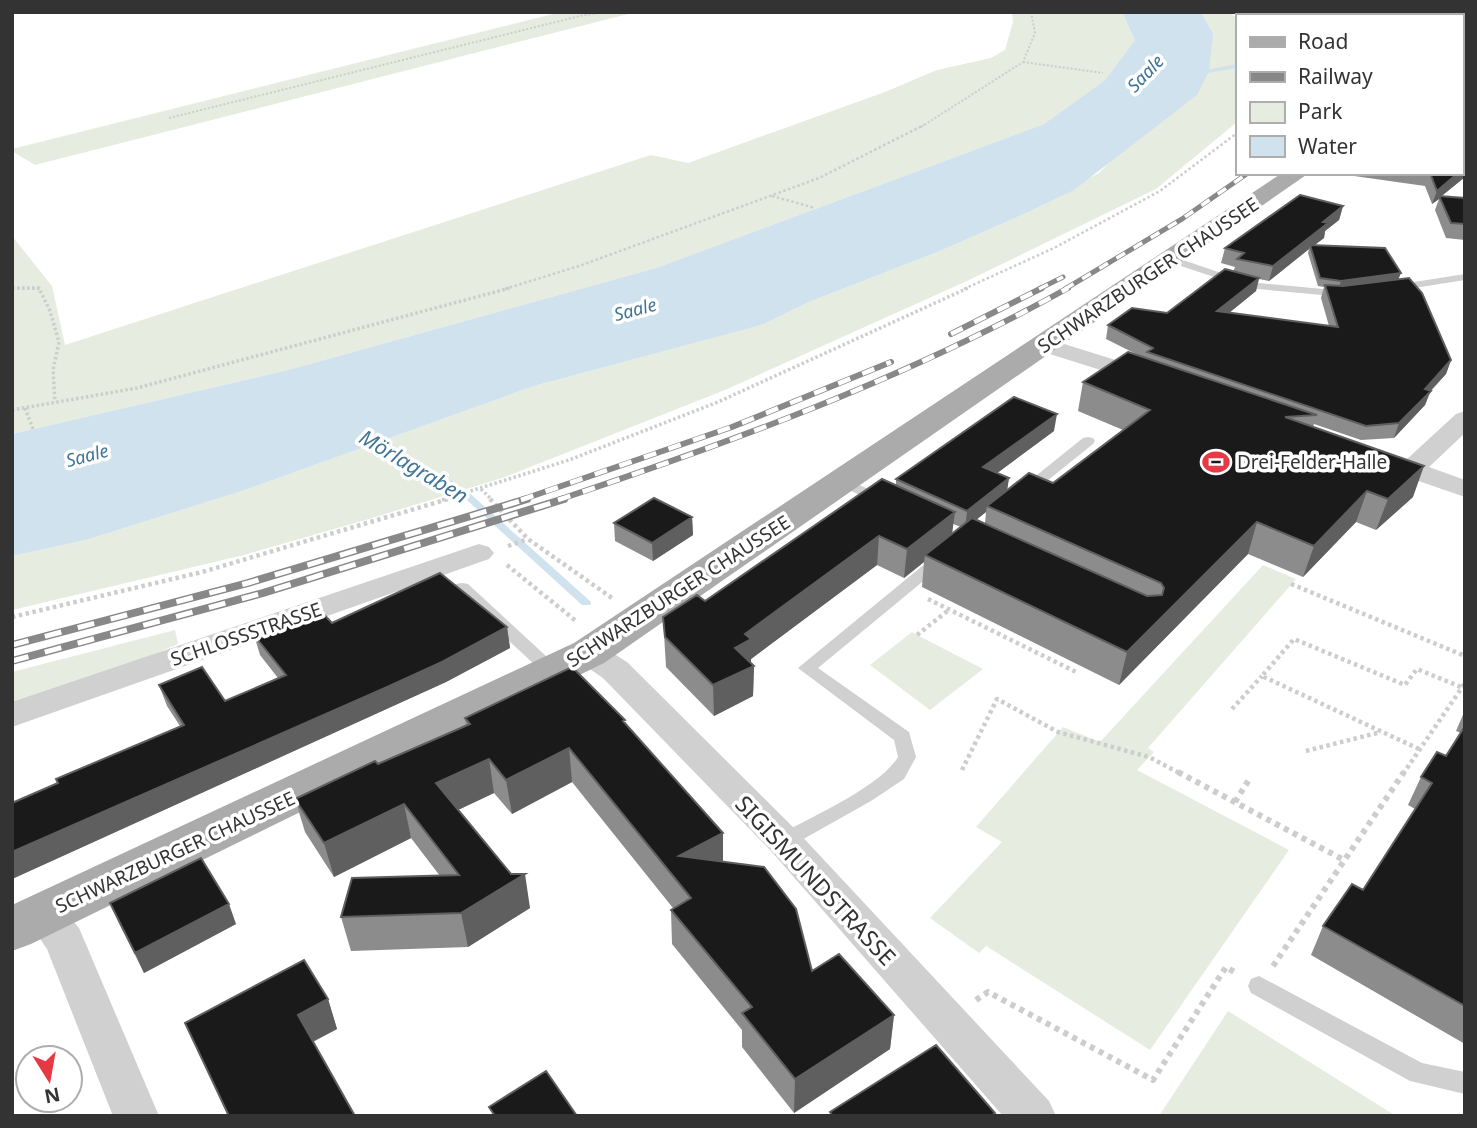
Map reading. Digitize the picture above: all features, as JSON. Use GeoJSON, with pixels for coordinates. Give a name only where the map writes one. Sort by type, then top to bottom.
{"type":"FeatureCollection","features":[{"type":"Feature","properties":{"kind":"main road","name":"SCHWARZBURGER CHAUSSEE"},"geometry":{"type":"LineString","coordinates":[[28,922],[575,649],[844,482],[1295,175]]}},
{"type":"Feature","properties":{"kind":"street"},"geometry":{"type":"LineString","coordinates":[[1045,345],[1167,384]]}},
{"type":"Feature","properties":{"kind":"street"},"geometry":{"type":"LineString","coordinates":[[1411,470],[1465,419]]}},
{"type":"Feature","properties":{"kind":"street"},"geometry":{"type":"LineString","coordinates":[[1360,452],[1465,489]]}},
{"type":"Feature","properties":{"kind":"street","name":"SCHLOSSSTRASSE"},"geometry":{"type":"LineString","coordinates":[[12,715],[479,553]]}},
{"type":"Feature","properties":{"kind":"street","name":"SIGISMUNDSTRASSE"},"geometry":{"type":"LineString","coordinates":[[575,649],[615,670],[783,841],[1033,1116]]}},
{"type":"Feature","properties":{"kind":"street"},"geometry":{"type":"LineString","coordinates":[[28,922],[64,940],[136,1116]]}},
{"type":"Feature","properties":{"kind":"lane"},"geometry":{"type":"LineString","coordinates":[[1170,260],[1247,285],[1351,293]]}},
{"type":"Feature","properties":{"kind":"lane"},"geometry":{"type":"LineString","coordinates":[[1376,290],[1465,277]]}},
{"type":"Feature","properties":{"kind":"lane"},"geometry":{"type":"LineString","coordinates":[[1016,499],[1088,441]]}},
{"type":"Feature","properties":{"kind":"lane"},"geometry":{"type":"LineString","coordinates":[[844,482],[892,505]]}},
{"type":"Feature","properties":{"kind":"lane"},"geometry":{"type":"LineString","coordinates":[[783,841],[864,796],[897,774],[907,757],[902,737],[807,668],[955,547]]}},
{"type":"Feature","properties":{"kind":"lane"},"geometry":{"type":"LineString","coordinates":[[463,589],[575,649]]}},
{"type":"Feature","properties":{"kind":"lane"},"geometry":{"type":"LineString","coordinates":[[1259,986],[1418,1073],[1465,1083]]}},
{"type":"Feature","properties":{"kind":"path"},"geometry":{"type":"LineString","coordinates":[[169,118],[584,15],[608,12]]}},
{"type":"Feature","properties":{"kind":"path"},"geometry":{"type":"LineString","coordinates":[[12,410],[137,388],[484,296],[582,265],[819,178],[915,130],[1023,62],[1035,33],[1031,12]]}},
{"type":"Feature","properties":{"kind":"path"},"geometry":{"type":"LineString","coordinates":[[1023,62],[1103,73]]}},
{"type":"Feature","properties":{"kind":"path"},"geometry":{"type":"LineString","coordinates":[[12,617],[202,572],[481,489],[569,460],[718,402],[1055,248],[1160,191],[1236,134]]}},
{"type":"Feature","properties":{"kind":"path"},"geometry":{"type":"LineString","coordinates":[[771,196],[815,208]]}},
{"type":"Feature","properties":{"kind":"path"},"geometry":{"type":"LineString","coordinates":[[12,288],[39,288],[50,311],[59,342],[52,370],[55,402]]}},
{"type":"Feature","properties":{"kind":"path"},"geometry":{"type":"LineString","coordinates":[[25,408],[33,429]]}},
{"type":"Feature","properties":{"kind":"path"},"geometry":{"type":"LineString","coordinates":[[481,489],[528,539],[619,603]]}},
{"type":"Feature","properties":{"kind":"path"},"geometry":{"type":"LineString","coordinates":[[479,553],[490,551],[575,649]]}},
{"type":"Feature","properties":{"kind":"path"},"geometry":{"type":"LineString","coordinates":[[1291,584],[1465,656]]}},
{"type":"Feature","properties":{"kind":"path"},"geometry":{"type":"LineString","coordinates":[[906,587],[1076,672]]}},
{"type":"Feature","properties":{"kind":"path"},"geometry":{"type":"LineString","coordinates":[[917,635],[950,610]]}},
{"type":"Feature","properties":{"kind":"path"},"geometry":{"type":"LineString","coordinates":[[946,1021],[988,992],[1153,1080],[1226,967],[1259,986],[1463,685],[1416,669],[1405,685],[1294,639],[1232,709]]}},
{"type":"Feature","properties":{"kind":"path"},"geometry":{"type":"LineString","coordinates":[[1262,676],[1419,749]]}},
{"type":"Feature","properties":{"kind":"path"},"geometry":{"type":"LineString","coordinates":[[962,770],[997,699],[1058,732],[1149,757],[1344,860]]}},
{"type":"Feature","properties":{"kind":"path"},"geometry":{"type":"LineString","coordinates":[[1306,751],[1382,732]]}},
{"type":"Feature","properties":{"kind":"path"},"geometry":{"type":"LineString","coordinates":[[1235,802],[1250,778]]}},
{"type":"Feature","properties":{"kind":"green space"},"geometry":{"type":"Polygon","coordinates":[[[561,12],[636,12],[35,165],[12,151],[12,149],[561,12]]]}},
{"type":"Feature","properties":{"kind":"green space"},"geometry":{"type":"Polygon","coordinates":[[[1012,12],[1122,12],[1135,40],[1105,80],[1044,124],[656,268],[288,370],[12,434],[12,236],[52,286],[65,345],[651,155],[688,163],[885,92],[937,70],[991,58],[1005,50],[1013,22],[1012,12]]]}},
{"type":"Feature","properties":{"kind":"green space"},"geometry":{"type":"Polygon","coordinates":[[[1201,12],[1230,12],[1236,18],[1236,123],[1156,189],[969,280],[725,390],[502,478],[244,555],[12,610],[12,556],[86,540],[242,491],[534,386],[760,325],[809,302],[940,251],[1015,218],[1099,173],[1115,157],[1213,35],[1201,12]]]}},
{"type":"Feature","properties":{"kind":"green space"},"geometry":{"type":"Polygon","coordinates":[[[1263,565],[1296,579],[1148,748],[1154,752],[1137,770],[1289,850],[1150,1050],[986,946],[979,953],[930,918],[1002,842],[976,827],[1063,727],[1100,742],[1263,565]]]}},
{"type":"Feature","properties":{"kind":"green space"},"geometry":{"type":"Polygon","coordinates":[[[175,630],[178,644],[70,690],[12,709],[12,672],[175,630]]]}},
{"type":"Feature","properties":{"kind":"green space"},"geometry":{"type":"Polygon","coordinates":[[[912,632],[983,669],[930,710],[870,665],[912,632]]]}},
{"type":"Feature","properties":{"kind":"green space"},"geometry":{"type":"Polygon","coordinates":[[[1228,1011],[1396,1116],[1159,1116],[1228,1011]]]}},
{"type":"Feature","properties":{"kind":"water","name":"Saale"},"geometry":{"type":"Polygon","coordinates":[[[1122,12],[1201,12],[1213,34],[1209,71],[1197,95],[1074,190],[940,251],[809,302],[761,325],[534,386],[242,491],[86,540],[12,556],[12,434],[288,370],[656,268],[1044,124],[1105,80],[1135,40],[1122,12]]]}},
{"type":"Feature","properties":{"kind":"building"},"geometry":{"type":"Polygon","coordinates":[[[1465,12],[1465,14],[1410,14],[1465,12]]]}},
{"type":"Feature","properties":{"kind":"building"},"geometry":{"type":"Polygon","coordinates":[[[1463,120],[1465,120],[1463,170],[1463,120]]]}},
{"type":"Feature","properties":{"kind":"building"},"geometry":{"type":"Polygon","coordinates":[[[1431,175],[1456,175],[1437,191],[1431,175]]]}},
{"type":"Feature","properties":{"kind":"building"},"geometry":{"type":"Polygon","coordinates":[[[1300,195],[1343,206],[1323,222],[1328,223],[1273,266],[1237,259],[1244,253],[1225,248],[1300,195]]]}},
{"type":"Feature","properties":{"kind":"building"},"geometry":{"type":"Polygon","coordinates":[[[1439,196],[1465,198],[1465,224],[1451,223],[1439,196]]]}},
{"type":"Feature","properties":{"kind":"building"},"geometry":{"type":"Polygon","coordinates":[[[1310,245],[1385,248],[1401,273],[1341,281],[1320,278],[1310,245]]]}},
{"type":"Feature","properties":{"kind":"building"},"geometry":{"type":"Polygon","coordinates":[[[1225,269],[1259,278],[1217,311],[1338,327],[1325,285],[1343,286],[1409,278],[1422,293],[1451,360],[1425,389],[1431,391],[1399,423],[1366,426],[1147,352],[1153,348],[1108,325],[1132,308],[1167,313],[1225,269]]]}},
{"type":"Feature","properties":{"kind":"building"},"geometry":{"type":"Polygon","coordinates":[[[1128,352],[1317,415],[1285,417],[1424,466],[1388,499],[1367,491],[1314,546],[1257,522],[1127,652],[925,555],[972,518],[1147,596],[1162,595],[1164,588],[1161,583],[987,506],[1029,473],[1053,483],[1150,410],[1083,382],[1128,352]]]}},
{"type":"Feature","properties":{"kind":"building"},"geometry":{"type":"Polygon","coordinates":[[[1014,397],[1057,414],[983,467],[1009,478],[967,511],[896,479],[1014,397]]]}},
{"type":"Feature","properties":{"kind":"building"},"geometry":{"type":"Polygon","coordinates":[[[882,479],[955,512],[907,549],[879,536],[745,634],[751,639],[735,648],[754,666],[713,685],[665,637],[663,617],[697,595],[705,601],[882,479]]]}},
{"type":"Feature","properties":{"kind":"building"},"geometry":{"type":"Polygon","coordinates":[[[654,498],[692,517],[652,543],[614,523],[654,498]]]}},
{"type":"Feature","properties":{"kind":"building"},"geometry":{"type":"Polygon","coordinates":[[[440,573],[507,627],[442,662],[385,688],[12,852],[12,803],[58,783],[56,779],[184,725],[159,685],[202,667],[225,701],[286,675],[254,635],[318,608],[332,623],[440,573]]]}},
{"type":"Feature","properties":{"kind":"building"},"geometry":{"type":"Polygon","coordinates":[[[572,667],[625,720],[623,721],[723,833],[679,856],[764,867],[796,909],[812,971],[839,954],[894,1015],[795,1079],[742,1013],[752,1007],[671,910],[691,898],[569,748],[506,780],[489,759],[436,783],[511,874],[525,874],[461,913],[341,917],[352,878],[459,875],[404,804],[324,843],[295,799],[375,761],[378,764],[470,724],[465,718],[572,667]]]}},
{"type":"Feature","properties":{"kind":"building"},"geometry":{"type":"Polygon","coordinates":[[[1465,726],[1465,1006],[1323,926],[1352,884],[1363,890],[1432,783],[1421,777],[1437,752],[1446,756],[1465,726]]]}},
{"type":"Feature","properties":{"kind":"building"},"geometry":{"type":"Polygon","coordinates":[[[201,858],[229,904],[135,953],[110,903],[201,858]]]}},
{"type":"Feature","properties":{"kind":"building"},"geometry":{"type":"Polygon","coordinates":[[[304,960],[328,999],[298,1015],[355,1116],[229,1116],[185,1023],[304,960]]]}},
{"type":"Feature","properties":{"kind":"building"},"geometry":{"type":"Polygon","coordinates":[[[936,1045],[995,1113],[991,1116],[833,1116],[830,1112],[936,1045]]]}},
{"type":"Feature","properties":{"kind":"building"},"geometry":{"type":"Polygon","coordinates":[[[546,1071],[577,1116],[495,1116],[489,1107],[546,1071]]]}},
{"type":"Feature","properties":{"kind":"waterway"},"geometry":{"type":"LineString","coordinates":[[1195,73],[1236,66]]}},
{"type":"Feature","properties":{"kind":"waterway","name":"Mörlagraben"},"geometry":{"type":"LineString","coordinates":[[367,436],[461,490],[586,603]]}},
{"type":"Feature","properties":{"kind":"railway"},"geometry":{"type":"LineString","coordinates":[[1065,289],[1182,219],[1245,175]]}},
{"type":"Feature","properties":{"kind":"railway"},"geometry":{"type":"LineString","coordinates":[[1039,289],[1063,277]]}},
{"type":"Feature","properties":{"kind":"railway"},"geometry":{"type":"LineString","coordinates":[[951,334],[1042,288]]}},
{"type":"Feature","properties":{"kind":"railway"},"geometry":{"type":"LineString","coordinates":[[558,500],[818,406],[945,351],[1068,288]]}},
{"type":"Feature","properties":{"kind":"railway"},"geometry":{"type":"LineString","coordinates":[[521,500],[732,427],[891,362]]}},
{"type":"Feature","properties":{"kind":"railway"},"geometry":{"type":"LineString","coordinates":[[12,645],[248,583],[527,499]]}},
{"type":"Feature","properties":{"kind":"railway"},"geometry":{"type":"LineString","coordinates":[[12,661],[263,593],[564,499]]}},
{"type":"Feature","properties":{"kind":"place","name":"Drei-Felder-Halle"},"geometry":{"type":"Point","coordinates":[1216,462]}}]}
